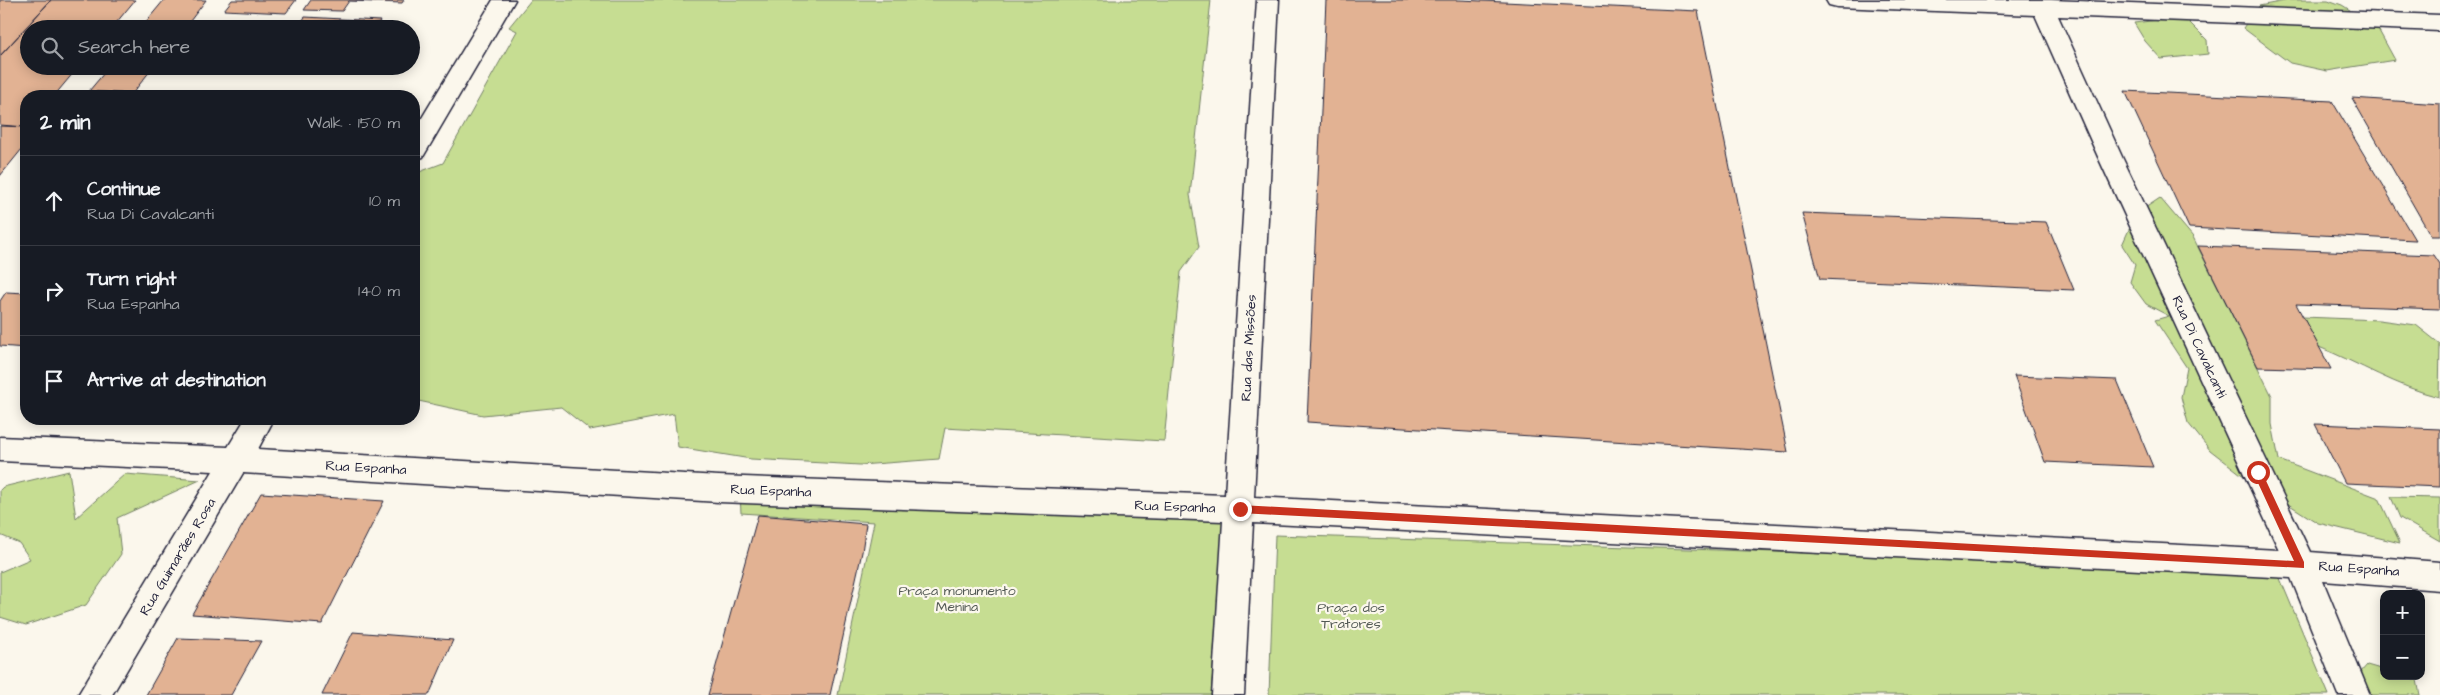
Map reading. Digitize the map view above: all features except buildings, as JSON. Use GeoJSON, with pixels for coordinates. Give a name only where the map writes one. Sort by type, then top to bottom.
{"type":"FeatureCollection","features":[{"type":"Feature","properties":{"kind":"street"},"geometry":{"type":"LineString","coordinates":[[420,141],[504,0]]}},
{"type":"Feature","properties":{"kind":"street","name":"Rua das Missões"},"geometry":{"type":"LineString","coordinates":[[1228,695],[1268,0]]}},
{"type":"Feature","properties":{"kind":"street"},"geometry":{"type":"LineString","coordinates":[[1837,0],[2041,3],[2440,23]]}},
{"type":"Feature","properties":{"kind":"street","name":"Rua Di Cavalcanti"},"geometry":{"type":"LineString","coordinates":[[2041,3],[2111,160],[2301,565],[2354,695]]}},
{"type":"Feature","properties":{"kind":"street","name":"Rua Guimarães Rosa"},"geometry":{"type":"LineString","coordinates":[[94,695],[257,425]]}},
{"type":"Feature","properties":{"kind":"street","name":"Rua Espanha"},"geometry":{"type":"LineString","coordinates":[[0,449],[237,460],[719,489],[1240,509],[2301,565],[2440,576]]}},
{"type":"Feature","properties":{"kind":"green space"},"geometry":{"type":"Polygon","coordinates":[[[531,0],[1211,0],[1190,195],[1199,247],[1181,272],[1164,441],[945,428],[939,459],[860,465],[751,459],[678,447],[674,414],[590,430],[561,407],[483,415],[420,401],[420,172],[443,163],[517,31],[509,27],[531,0]]]}},
{"type":"Feature","properties":{"kind":"green space"},"geometry":{"type":"Polygon","coordinates":[[[2290,0],[2328,0],[2342,5],[2377,27],[2395,60],[2327,71],[2290,63],[2243,28],[2259,6],[2290,0]]]}},
{"type":"Feature","properties":{"kind":"green space"},"geometry":{"type":"Polygon","coordinates":[[[2184,17],[2207,40],[2208,54],[2161,59],[2145,41],[2134,23],[2184,17]]]}},
{"type":"Feature","properties":{"kind":"green space"},"geometry":{"type":"Polygon","coordinates":[[[2160,198],[2193,237],[2272,396],[2272,424],[2279,460],[2379,498],[2400,543],[2318,523],[2241,474],[2210,450],[2188,423],[2181,397],[2187,368],[2155,320],[2169,316],[2146,304],[2130,282],[2135,265],[2122,245],[2136,214],[2160,198]]]}},
{"type":"Feature","properties":{"kind":"green space"},"geometry":{"type":"Polygon","coordinates":[[[2303,317],[2379,320],[2416,325],[2440,344],[2439,397],[2393,381],[2319,347],[2303,317]]]}},
{"type":"Feature","properties":{"kind":"green space"},"geometry":{"type":"Polygon","coordinates":[[[69,471],[76,518],[125,474],[200,480],[117,518],[121,554],[86,605],[26,625],[0,617],[0,572],[30,559],[19,543],[0,535],[0,490],[3,487],[69,471]]]}},
{"type":"Feature","properties":{"kind":"green space","name":"Praça monumento Menina"},"geometry":{"type":"Polygon","coordinates":[[[740,494],[1224,515],[1211,695],[838,695],[874,522],[741,513],[740,494]]]}},
{"type":"Feature","properties":{"kind":"green space"},"geometry":{"type":"Polygon","coordinates":[[[2391,497],[2440,498],[2440,541],[2400,518],[2391,497]]]}},
{"type":"Feature","properties":{"kind":"green space","name":"Praça dos Tratores"},"geometry":{"type":"Polygon","coordinates":[[[1275,535],[2276,569],[2329,695],[1269,695],[1275,535]]]}},
{"type":"Feature","properties":{"kind":"green space"},"geometry":{"type":"Polygon","coordinates":[[[2367,665],[2380,669],[2380,680],[2417,680],[2420,695],[2341,695],[2367,665]]]}},
{"type":"Feature","properties":{"kind":"route"},"geometry":{"type":"LineString","coordinates":[[1240,509],[2301,565],[2258,472]]}}]}
